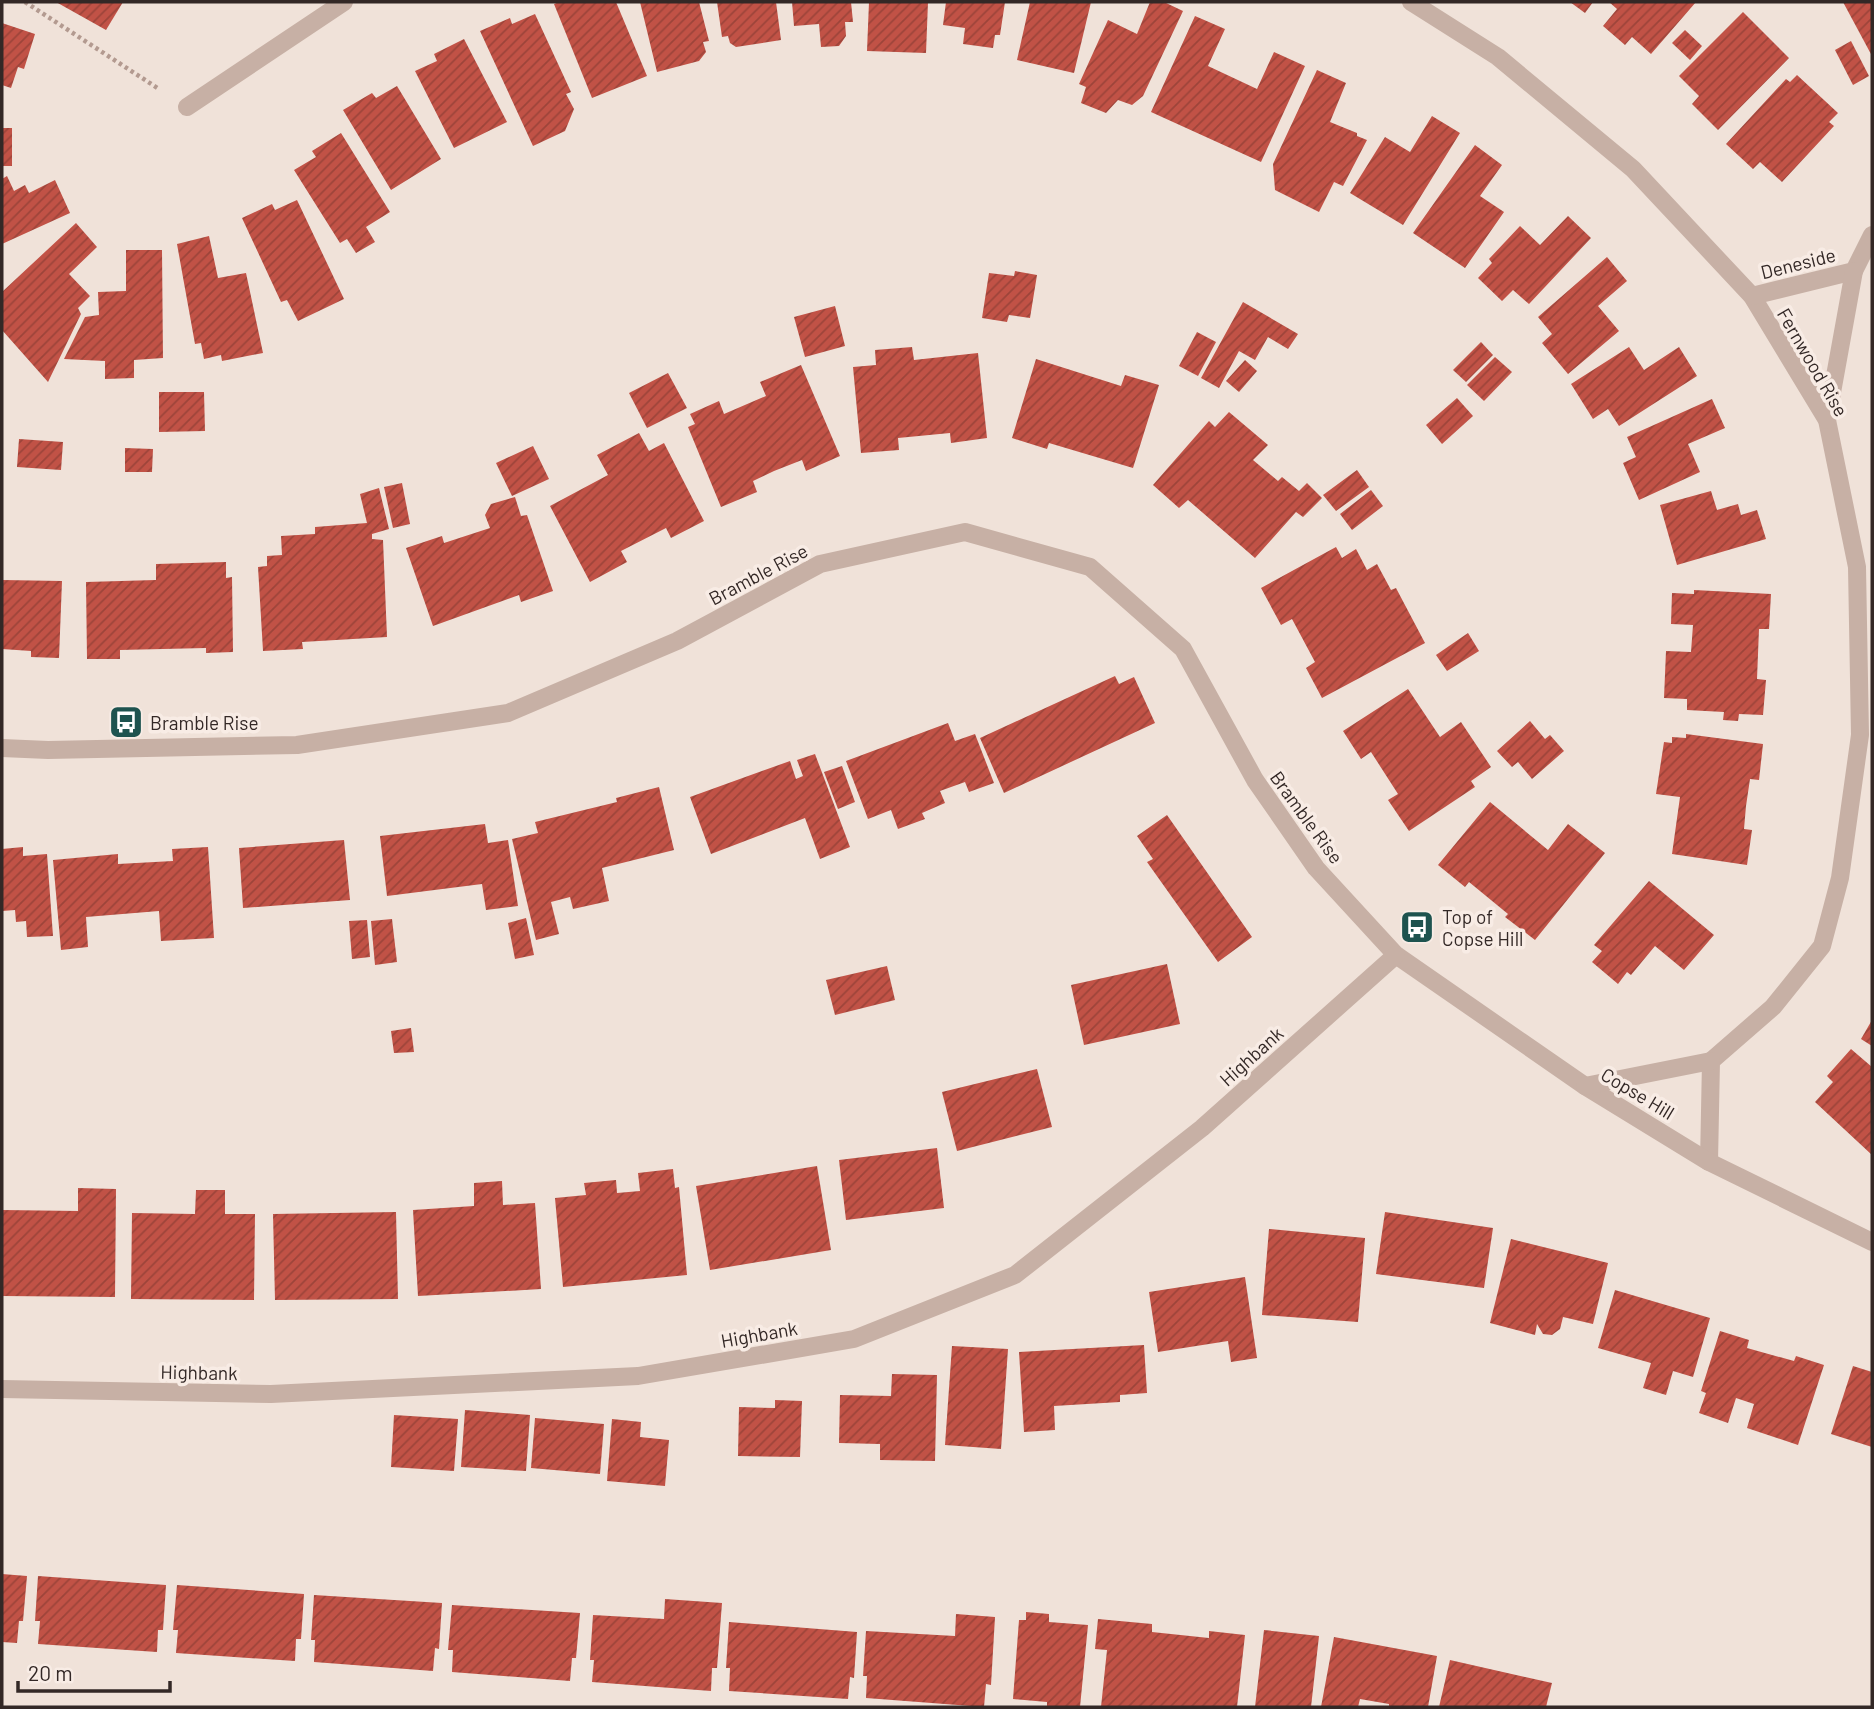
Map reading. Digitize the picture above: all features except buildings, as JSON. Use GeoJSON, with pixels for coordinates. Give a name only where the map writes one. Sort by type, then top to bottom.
{"type":"FeatureCollection","features":[{"type":"Feature","properties":{"kind":"street"},"geometry":{"type":"LineString","coordinates":[[187,107],[344,2]]}},
{"type":"Feature","properties":{"kind":"street","name":"Fernwood Rise"},"geometry":{"type":"LineString","coordinates":[[1411,2],[1498,57],[1633,169],[1752,296],[1827,420],[1857,567],[1860,736],[1840,878],[1822,946],[1773,1007],[1711,1061],[1585,1086]]}},
{"type":"Feature","properties":{"kind":"street","name":"Deneside"},"geometry":{"type":"LineString","coordinates":[[1827,420],[1854,271],[1872,235]]}},
{"type":"Feature","properties":{"kind":"street","name":"Deneside"},"geometry":{"type":"LineString","coordinates":[[1752,296],[1854,271]]}},
{"type":"Feature","properties":{"kind":"street","name":"Bramble Rise"},"geometry":{"type":"LineString","coordinates":[[2,748],[48,750],[298,746],[508,713],[677,641],[820,564],[965,532],[1090,567],[1183,649],[1255,780],[1316,868],[1396,956]]}},
{"type":"Feature","properties":{"kind":"street","name":"Copse Hill"},"geometry":{"type":"LineString","coordinates":[[1396,956],[1585,1086],[1709,1162],[1872,1242]]}},
{"type":"Feature","properties":{"kind":"street","name":"Highbank"},"geometry":{"type":"LineString","coordinates":[[2,1390],[271,1394],[638,1376],[854,1339],[1015,1275],[1202,1128],[1396,956]]}},
{"type":"Feature","properties":{"kind":"street"},"geometry":{"type":"LineString","coordinates":[[1709,1162],[1711,1061]]}},
{"type":"Feature","properties":{"kind":"path"},"geometry":{"type":"LineString","coordinates":[[25,2],[187,107]]}},
{"type":"Feature","properties":{"kind":"place","name":"Bramble Rise"},"geometry":{"type":"Point","coordinates":[126,722]}},
{"type":"Feature","properties":{"kind":"place","name":"Top of Copse Hill"},"geometry":{"type":"Point","coordinates":[1417,927]}}]}
